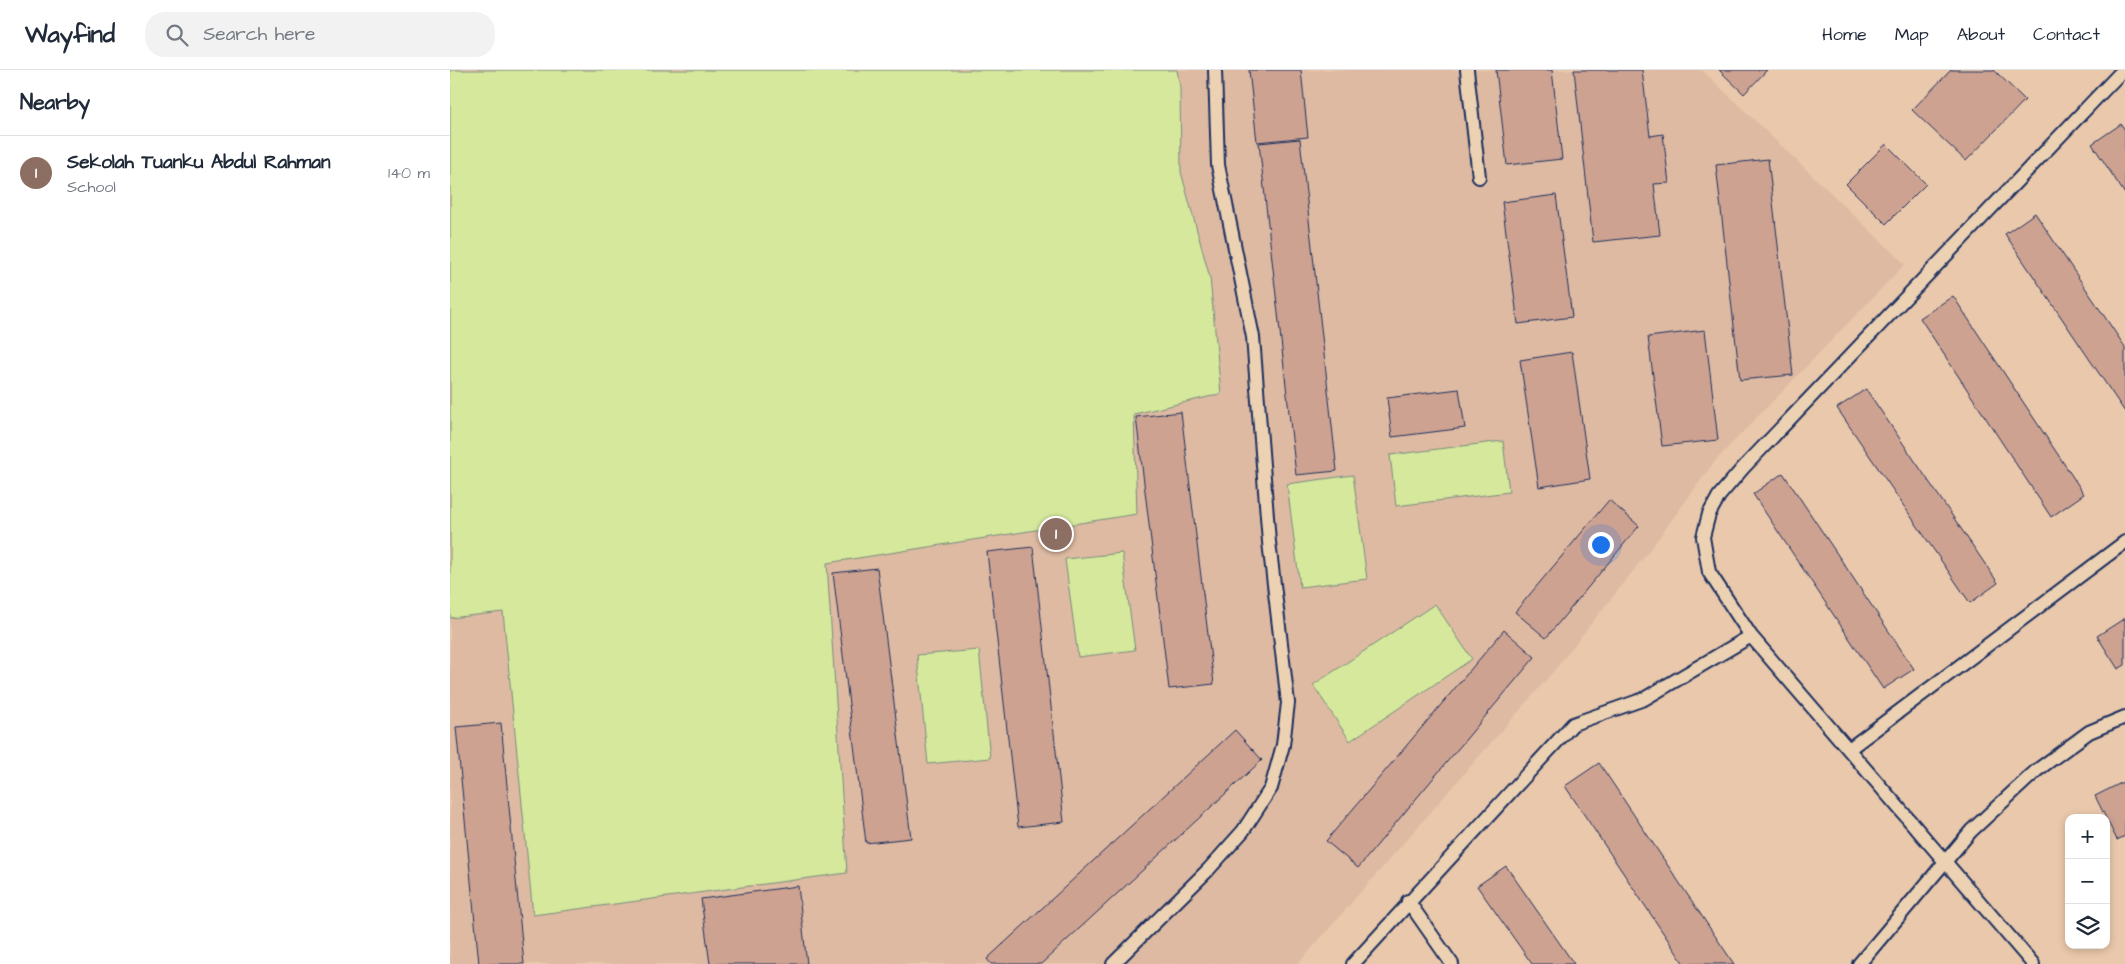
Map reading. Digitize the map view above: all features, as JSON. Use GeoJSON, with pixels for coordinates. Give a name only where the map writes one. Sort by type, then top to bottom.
{"type":"FeatureCollection","features":[{"type":"Feature","properties":{"kind":"lane"},"geometry":{"type":"LineString","coordinates":[[1113,964],[1208,870],[1243,831],[1270,788],[1283,745],[1288,703],[1269,542],[1252,337],[1218,165],[1215,70]]}},
{"type":"Feature","properties":{"kind":"lane"},"geometry":{"type":"LineString","coordinates":[[1468,70],[1479,177]]}},
{"type":"Feature","properties":{"kind":"lane"},"geometry":{"type":"LineString","coordinates":[[2033,964],[1751,636],[1709,572],[1703,537],[1709,514],[1719,496],[1743,468],[2123,70]]}},
{"type":"Feature","properties":{"kind":"lane"},"geometry":{"type":"LineString","coordinates":[[1848,749],[2125,542]]}},
{"type":"Feature","properties":{"kind":"lane"},"geometry":{"type":"LineString","coordinates":[[1352,964],[1573,724],[1644,699],[1751,636]]}},
{"type":"Feature","properties":{"kind":"lane"},"geometry":{"type":"LineString","coordinates":[[1859,964],[1972,831],[2036,771],[2089,732],[2125,717]]}},
{"type":"Feature","properties":{"kind":"lane"},"geometry":{"type":"LineString","coordinates":[[1408,901],[1452,964]]}},
{"type":"Feature","properties":{"kind":"shaded area"},"geometry":{"type":"Polygon","coordinates":[[[450,70],[1702,70],[1905,264],[1715,461],[1649,551],[1552,673],[1298,964],[450,964],[450,70]]]}},
{"type":"Feature","properties":{"kind":"green space"},"geometry":{"type":"Polygon","coordinates":[[[450,70],[1177,70],[1180,87],[1181,172],[1210,278],[1221,394],[1134,414],[1137,514],[827,563],[847,873],[533,915],[503,612],[450,618],[450,70]]]}},
{"type":"Feature","properties":{"kind":"green space"},"geometry":{"type":"Polygon","coordinates":[[[1503,441],[1509,492],[1396,506],[1390,455],[1503,441]]]}},
{"type":"Feature","properties":{"kind":"green space"},"geometry":{"type":"Polygon","coordinates":[[[1353,475],[1367,579],[1300,587],[1287,484],[1353,475]]]}},
{"type":"Feature","properties":{"kind":"green space"},"geometry":{"type":"Polygon","coordinates":[[[1122,553],[1135,650],[1078,657],[1065,559],[1122,553]]]}},
{"type":"Feature","properties":{"kind":"green space"},"geometry":{"type":"Polygon","coordinates":[[[1435,604],[1472,659],[1350,741],[1313,685],[1435,604]]]}},
{"type":"Feature","properties":{"kind":"green space"},"geometry":{"type":"Polygon","coordinates":[[[979,650],[990,758],[928,764],[917,655],[979,650]]]}},
{"type":"Feature","properties":{"kind":"building"},"geometry":{"type":"Polygon","coordinates":[[[1249,70],[1301,70],[1308,137],[1257,142],[1249,70]]]}},
{"type":"Feature","properties":{"kind":"building"},"geometry":{"type":"Polygon","coordinates":[[[1496,70],[1552,70],[1562,159],[1507,165],[1496,70]]]}},
{"type":"Feature","properties":{"kind":"building"},"geometry":{"type":"Polygon","coordinates":[[[1574,70],[1642,70],[1650,136],[1663,134],[1669,183],[1654,184],[1660,235],[1593,242],[1574,70]]]}},
{"type":"Feature","properties":{"kind":"building"},"geometry":{"type":"Polygon","coordinates":[[[1719,70],[1767,70],[1744,94],[1719,70]]]}},
{"type":"Feature","properties":{"kind":"building"},"geometry":{"type":"Polygon","coordinates":[[[1951,70],[1994,70],[2025,100],[1966,161],[1912,110],[1951,70]]]}},
{"type":"Feature","properties":{"kind":"building"},"geometry":{"type":"Polygon","coordinates":[[[2121,124],[2125,130],[2125,194],[2092,144],[2121,124]]]}},
{"type":"Feature","properties":{"kind":"building"},"geometry":{"type":"Polygon","coordinates":[[[1300,139],[1337,471],[1296,475],[1259,143],[1300,139]]]}},
{"type":"Feature","properties":{"kind":"building"},"geometry":{"type":"Polygon","coordinates":[[[1886,144],[1926,184],[1886,224],[1846,184],[1886,144]]]}},
{"type":"Feature","properties":{"kind":"building"},"geometry":{"type":"Polygon","coordinates":[[[1768,159],[1793,375],[1740,380],[1716,165],[1768,159]]]}},
{"type":"Feature","properties":{"kind":"building"},"geometry":{"type":"Polygon","coordinates":[[[1556,195],[1572,317],[1518,324],[1502,202],[1556,195]]]}},
{"type":"Feature","properties":{"kind":"building"},"geometry":{"type":"Polygon","coordinates":[[[2035,213],[2125,347],[2125,412],[2005,234],[2035,213]]]}},
{"type":"Feature","properties":{"kind":"building"},"geometry":{"type":"Polygon","coordinates":[[[1953,296],[2084,494],[2051,517],[1920,318],[1953,296]]]}},
{"type":"Feature","properties":{"kind":"building"},"geometry":{"type":"Polygon","coordinates":[[[1705,330],[1718,440],[1662,446],[1648,337],[1705,330]]]}},
{"type":"Feature","properties":{"kind":"building"},"geometry":{"type":"Polygon","coordinates":[[[1572,352],[1590,479],[1539,487],[1520,360],[1572,352]]]}},
{"type":"Feature","properties":{"kind":"building"},"geometry":{"type":"Polygon","coordinates":[[[1459,389],[1465,428],[1392,437],[1387,398],[1459,389]]]}},
{"type":"Feature","properties":{"kind":"building"},"geometry":{"type":"Polygon","coordinates":[[[1866,389],[1998,583],[1970,603],[1837,408],[1866,389]]]}},
{"type":"Feature","properties":{"kind":"building"},"geometry":{"type":"Polygon","coordinates":[[[1181,412],[1214,684],[1169,689],[1136,417],[1181,412]]]}},
{"type":"Feature","properties":{"kind":"building"},"geometry":{"type":"Polygon","coordinates":[[[1783,473],[1914,669],[1883,689],[1753,494],[1783,473]]]}},
{"type":"Feature","properties":{"kind":"building"},"geometry":{"type":"Polygon","coordinates":[[[1609,500],[1639,526],[1546,638],[1515,612],[1609,500]]]}},
{"type":"Feature","properties":{"kind":"building"},"geometry":{"type":"Polygon","coordinates":[[[1033,547],[1064,822],[1018,827],[987,552],[1033,547]]]}},
{"type":"Feature","properties":{"kind":"building"},"geometry":{"type":"Polygon","coordinates":[[[877,568],[911,838],[866,843],[833,573],[877,568]]]}},
{"type":"Feature","properties":{"kind":"building"},"geometry":{"type":"Polygon","coordinates":[[[2125,618],[2125,665],[2118,669],[2097,636],[2125,618]]]}},
{"type":"Feature","properties":{"kind":"building"},"geometry":{"type":"Polygon","coordinates":[[[1504,630],[1535,657],[1358,868],[1326,841],[1504,630]]]}},
{"type":"Feature","properties":{"kind":"building"},"geometry":{"type":"Polygon","coordinates":[[[501,723],[524,964],[479,964],[456,727],[501,723]]]}},
{"type":"Feature","properties":{"kind":"building"},"geometry":{"type":"Polygon","coordinates":[[[1235,730],[1262,760],[1041,964],[991,964],[987,959],[1235,730]]]}},
{"type":"Feature","properties":{"kind":"building"},"geometry":{"type":"Polygon","coordinates":[[[1599,763],[1734,964],[1684,964],[1565,786],[1599,763]]]}},
{"type":"Feature","properties":{"kind":"building"},"geometry":{"type":"Polygon","coordinates":[[[2125,781],[2125,836],[2117,840],[2110,826],[2110,814],[2104,814],[2095,796],[2125,781]]]}},
{"type":"Feature","properties":{"kind":"building"},"geometry":{"type":"Polygon","coordinates":[[[1506,866],[1574,964],[1532,964],[1477,886],[1506,866]]]}},
{"type":"Feature","properties":{"kind":"building"},"geometry":{"type":"Polygon","coordinates":[[[798,886],[807,964],[710,964],[701,899],[798,886]]]}},
{"type":"Feature","properties":{"kind":"place","name":"Sekolah Tuanku Abdul Rahman"},"geometry":{"type":"Point","coordinates":[1056,534]}}]}
